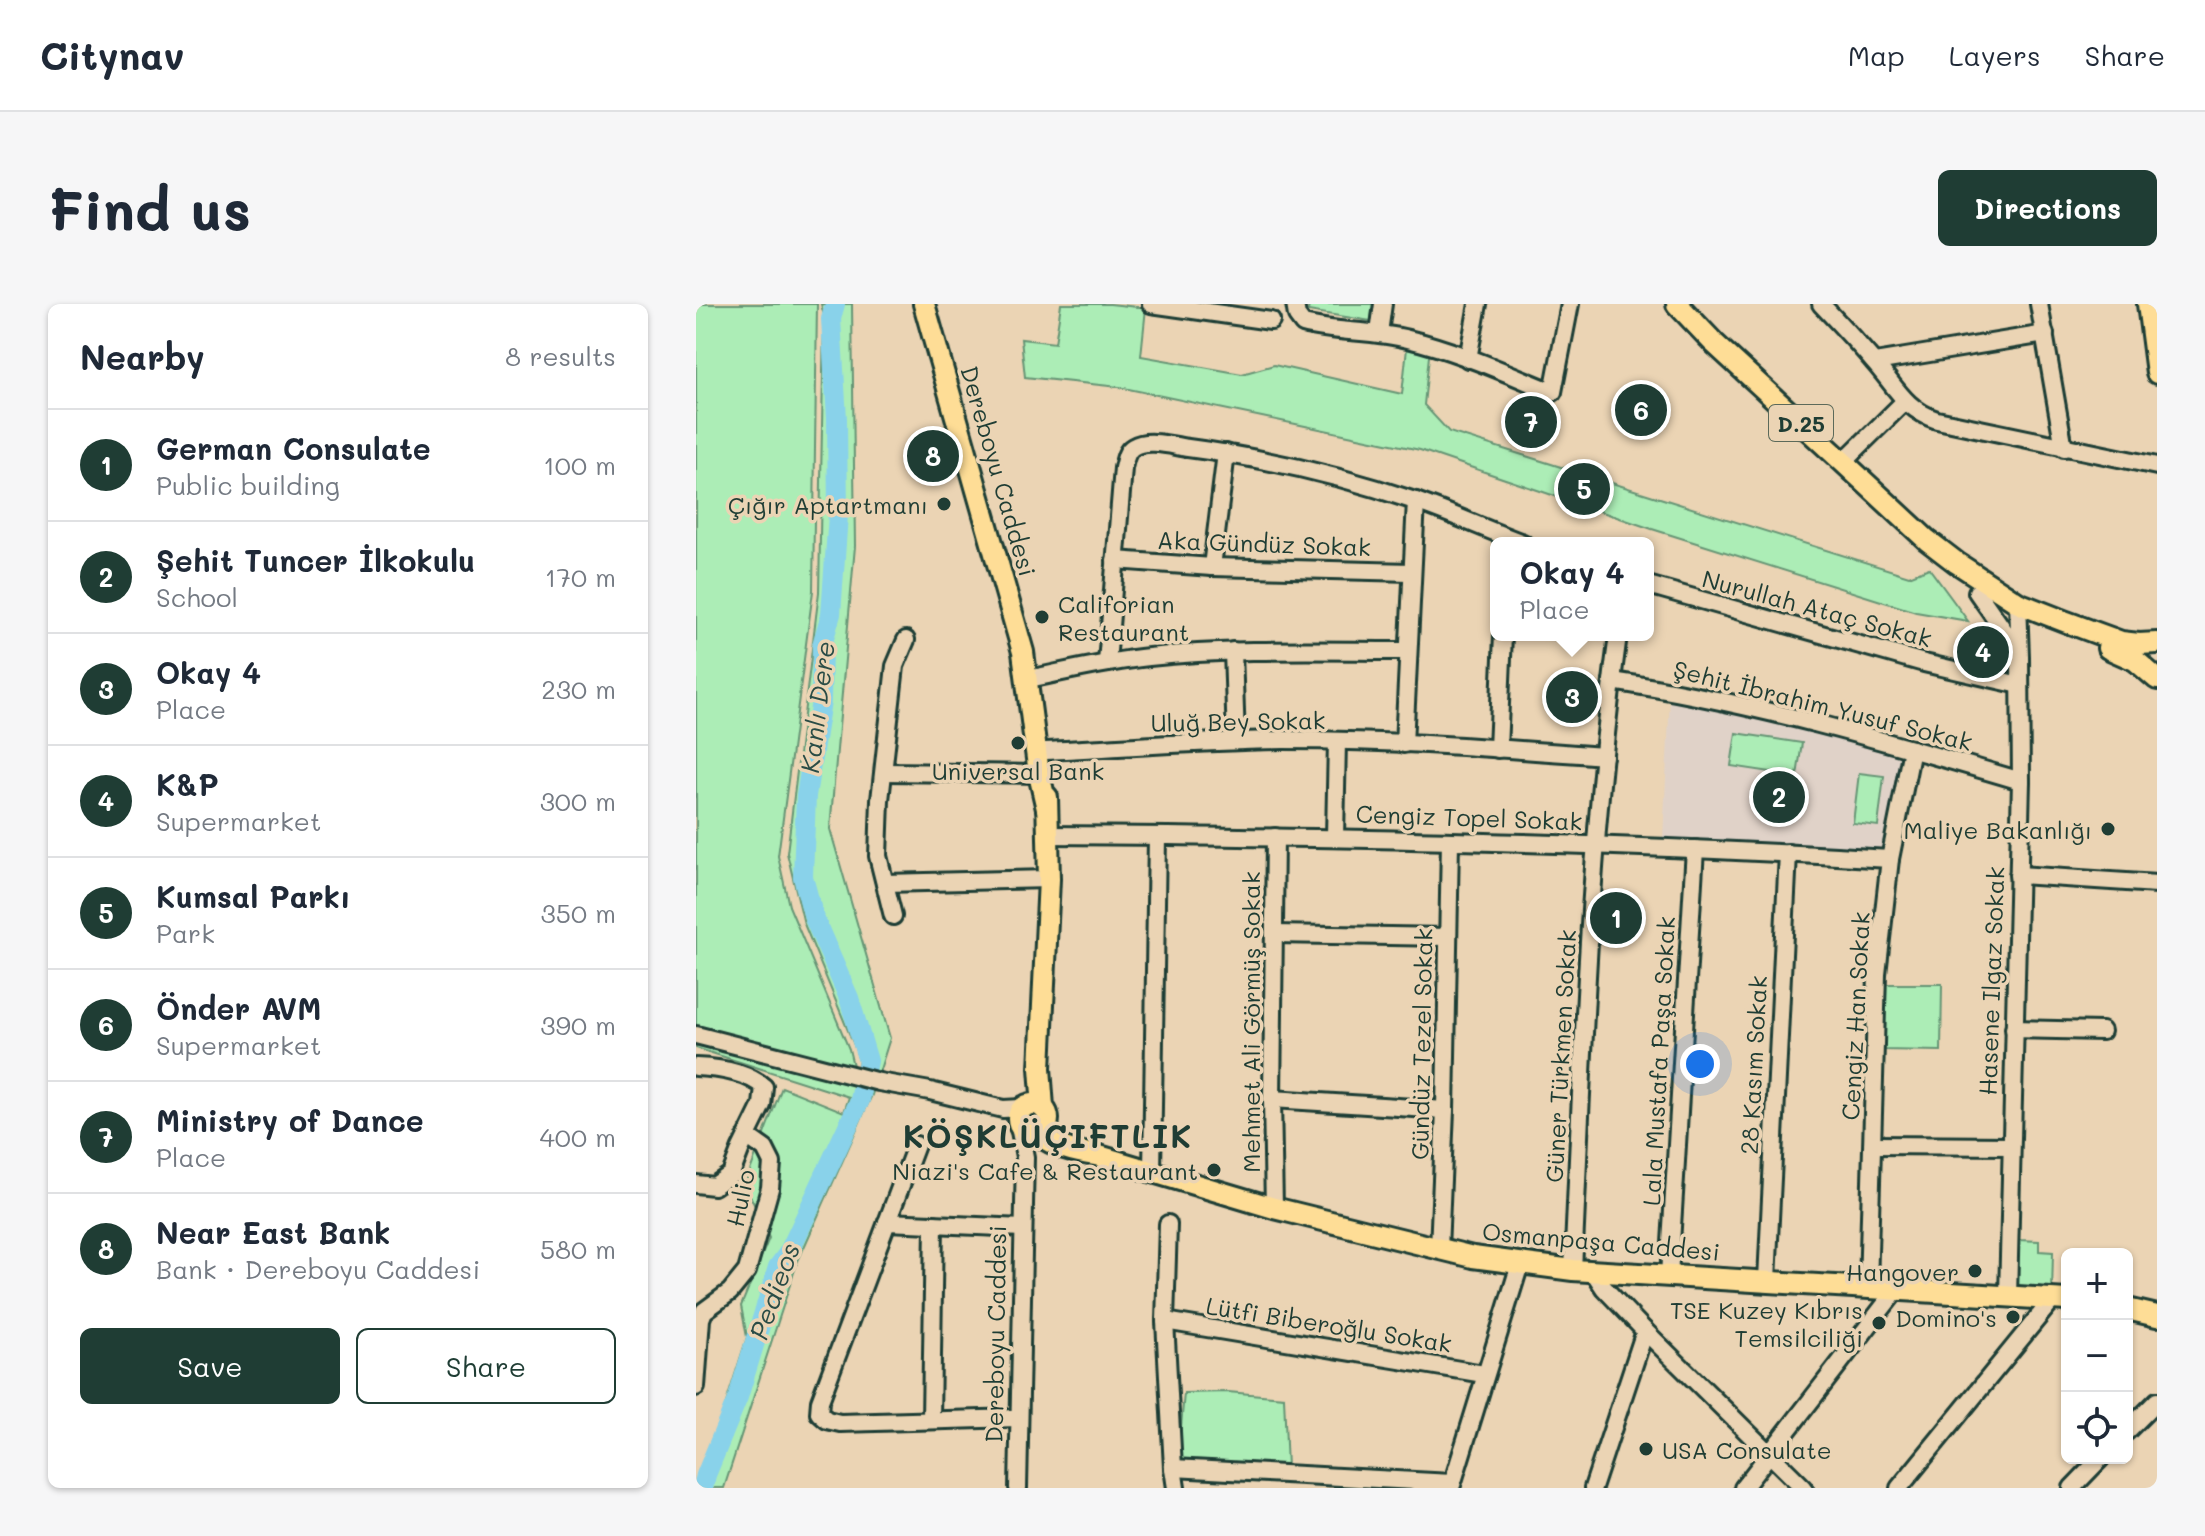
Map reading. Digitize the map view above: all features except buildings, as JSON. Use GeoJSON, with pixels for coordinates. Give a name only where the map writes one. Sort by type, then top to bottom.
{"type":"FeatureCollection","features":[{"type":"Feature","properties":{"kind":"main road","name":"Dereboyu Caddesi"},"geometry":{"type":"LineString","coordinates":[[924,304],[1033,678],[1046,751],[1049,879],[1044,1023],[1040,1068],[1028,1119]]}},
{"type":"Feature","properties":{"kind":"main road","name":"D.25"},"geometry":{"type":"LineString","coordinates":[[1677,304],[1714,343],[1927,540],[2018,610],[2126,655],[2157,679]]}},
{"type":"Feature","properties":{"kind":"main road"},"geometry":{"type":"LineString","coordinates":[[2148,304],[2157,373]]}},
{"type":"Feature","properties":{"kind":"main road","name":"D.25"},"geometry":{"type":"LineString","coordinates":[[1927,540],[1953,572],[1991,603],[2112,640],[2131,644],[2157,643]]}},
{"type":"Feature","properties":{"kind":"main road","name":"Dereboyu Caddesi"},"geometry":{"type":"LineString","coordinates":[[1023,652],[1039,774],[1047,809]]}},
{"type":"Feature","properties":{"kind":"main road","name":"Osmanpaşa Caddesi"},"geometry":{"type":"LineString","coordinates":[[1028,1119],[1096,1155]]}},
{"type":"Feature","properties":{"kind":"main road","name":"Osmanpaşa Caddesi"},"geometry":{"type":"LineString","coordinates":[[1028,1119],[1050,1143],[1069,1150],[1096,1155],[1274,1208],[1473,1257],[1583,1270],[2060,1300]]}},
{"type":"Feature","properties":{"kind":"main road"},"geometry":{"type":"LineString","coordinates":[[2133,1303],[2157,1302]]}},
{"type":"Feature","properties":{"kind":"main road"},"geometry":{"type":"LineString","coordinates":[[2133,1310],[2157,1316]]}},
{"type":"Feature","properties":{"kind":"street"},"geometry":{"type":"LineString","coordinates":[[1151,304],[1199,307],[1271,321]]}},
{"type":"Feature","properties":{"kind":"street"},"geometry":{"type":"LineString","coordinates":[[1295,304],[1297,316],[1303,324],[1408,339],[1553,392],[1570,304]]}},
{"type":"Feature","properties":{"kind":"street"},"geometry":{"type":"LineString","coordinates":[[1379,333],[1383,304]]}},
{"type":"Feature","properties":{"kind":"street"},"geometry":{"type":"LineString","coordinates":[[1468,359],[1478,304]]}},
{"type":"Feature","properties":{"kind":"street"},"geometry":{"type":"LineString","coordinates":[[1821,304],[1919,413],[1937,420],[2157,466]]}},
{"type":"Feature","properties":{"kind":"street"},"geometry":{"type":"LineString","coordinates":[[2039,304],[2064,448]]}},
{"type":"Feature","properties":{"kind":"street"},"geometry":{"type":"LineString","coordinates":[[1875,362],[2045,334]]}},
{"type":"Feature","properties":{"kind":"street"},"geometry":{"type":"LineString","coordinates":[[1843,462],[1905,401]]}},
{"type":"Feature","properties":{"kind":"street"},"geometry":{"type":"LineString","coordinates":[[1107,663],[1123,468],[1127,452],[1139,444],[1226,453],[1325,475],[1416,501],[1502,537]]}},
{"type":"Feature","properties":{"kind":"street"},"geometry":{"type":"LineString","coordinates":[[1212,567],[1226,453]]}},
{"type":"Feature","properties":{"kind":"street"},"geometry":{"type":"LineString","coordinates":[[1404,744],[1416,501]]}},
{"type":"Feature","properties":{"kind":"street","name":"Aka Gündüz Sokak"},"geometry":{"type":"LineString","coordinates":[[1115,560],[1212,567],[1411,572]]}},
{"type":"Feature","properties":{"kind":"street","name":"Nurullah Ataç Sokak"},"geometry":{"type":"LineString","coordinates":[[1654,587],[1924,663],[2020,685]]}},
{"type":"Feature","properties":{"kind":"street","name":"Hasene Ilgaz Sokak"},"geometry":{"type":"LineString","coordinates":[[1977,592],[2005,632],[2020,667]]}},
{"type":"Feature","properties":{"kind":"street","name":"Hasene Ilgaz Sokak"},"geometry":{"type":"LineString","coordinates":[[2008,1296],[2021,781],[2018,610]]}},
{"type":"Feature","properties":{"kind":"street"},"geometry":{"type":"LineString","coordinates":[[893,916],[878,856],[880,800],[895,666],[906,640]]}},
{"type":"Feature","properties":{"kind":"street"},"geometry":{"type":"LineString","coordinates":[[1498,749],[1503,641]]}},
{"type":"Feature","properties":{"kind":"street","name":"Güner Türkmen Sokak"},"geometry":{"type":"LineString","coordinates":[[1583,1270],[1596,845],[1617,641]]}},
{"type":"Feature","properties":{"kind":"street"},"geometry":{"type":"LineString","coordinates":[[1033,678],[1159,656],[1233,651],[1408,651]]}},
{"type":"Feature","properties":{"kind":"street"},"geometry":{"type":"LineString","coordinates":[[1233,651],[1236,741]]}},
{"type":"Feature","properties":{"kind":"street","name":"Şehit İbrahim Yusuf Sokak"},"geometry":{"type":"LineString","coordinates":[[1612,681],[1689,693],[1912,749],[2021,781]]}},
{"type":"Feature","properties":{"kind":"street","name":"Uluğ Bey Sokak"},"geometry":{"type":"LineString","coordinates":[[1046,751],[1236,741],[1337,741],[1335,837]]}},
{"type":"Feature","properties":{"kind":"street"},"geometry":{"type":"LineString","coordinates":[[1337,741],[1604,756]]}},
{"type":"Feature","properties":{"kind":"street","name":"Cengiz Han Sokak"},"geometry":{"type":"LineString","coordinates":[[1868,1287],[1877,974],[1890,859],[1912,749]]}},
{"type":"Feature","properties":{"kind":"street"},"geometry":{"type":"LineString","coordinates":[[884,772],[1039,774]]}},
{"type":"Feature","properties":{"kind":"street","name":"Cengiz Topel Sokak"},"geometry":{"type":"LineString","coordinates":[[1047,835],[1335,837],[1890,859]]}},
{"type":"Feature","properties":{"kind":"street"},"geometry":{"type":"LineString","coordinates":[[1152,1173],[1157,836]]}},
{"type":"Feature","properties":{"kind":"street","name":"Mehmet Ali Görmüş Sokak"},"geometry":{"type":"LineString","coordinates":[[1274,1208],[1275,837]]}},
{"type":"Feature","properties":{"kind":"street","name":"Gündüz Tezel Sokak"},"geometry":{"type":"LineString","coordinates":[[1439,1249],[1450,841]]}},
{"type":"Feature","properties":{"kind":"street","name":"Lala Mustafa Paşa Sokak"},"geometry":{"type":"LineString","coordinates":[[1669,1276],[1695,849]]}},
{"type":"Feature","properties":{"kind":"street","name":"28 Kasım Sokak"},"geometry":{"type":"LineString","coordinates":[[1767,1280],[1788,853]]}},
{"type":"Feature","properties":{"kind":"street"},"geometry":{"type":"LineString","coordinates":[[2018,875],[2157,884]]}},
{"type":"Feature","properties":{"kind":"street"},"geometry":{"type":"LineString","coordinates":[[885,883],[1049,879]]}},
{"type":"Feature","properties":{"kind":"street"},"geometry":{"type":"LineString","coordinates":[[1274,934],[1448,937]]}},
{"type":"Feature","properties":{"kind":"street"},"geometry":{"type":"LineString","coordinates":[[2014,1029],[2102,1031]]}},
{"type":"Feature","properties":{"kind":"street"},"geometry":{"type":"LineString","coordinates":[[696,1035],[879,1082],[930,1091],[1028,1119]]}},
{"type":"Feature","properties":{"kind":"street"},"geometry":{"type":"LineString","coordinates":[[696,1067],[753,1078],[764,1087],[762,1105],[748,1137]]}},
{"type":"Feature","properties":{"kind":"street"},"geometry":{"type":"LineString","coordinates":[[1272,1099],[1445,1110]]}},
{"type":"Feature","properties":{"kind":"street","name":"Dereboyu Caddesi"},"geometry":{"type":"LineString","coordinates":[[1018,1488],[1028,1119]]}},
{"type":"Feature","properties":{"kind":"street","name":"Hulio"},"geometry":{"type":"LineString","coordinates":[[696,1184],[714,1186],[731,1174],[748,1137],[765,1149],[772,1163],[770,1188],[747,1271],[730,1292],[700,1310],[696,1387]]}},
{"type":"Feature","properties":{"kind":"street"},"geometry":{"type":"LineString","coordinates":[[916,1145],[820,1401],[819,1413],[827,1420],[840,1423],[1018,1418]]}},
{"type":"Feature","properties":{"kind":"street"},"geometry":{"type":"LineString","coordinates":[[1874,1145],[2011,1146]]}},
{"type":"Feature","properties":{"kind":"street"},"geometry":{"type":"LineString","coordinates":[[1027,1175],[1042,1151],[1069,1150]]}},
{"type":"Feature","properties":{"kind":"street"},"geometry":{"type":"LineString","coordinates":[[887,1222],[1023,1228]]}},
{"type":"Feature","properties":{"kind":"street"},"geometry":{"type":"LineString","coordinates":[[931,1420],[934,1224]]}},
{"type":"Feature","properties":{"kind":"street"},"geometry":{"type":"LineString","coordinates":[[1168,1224],[1165,1321],[1176,1488]]}},
{"type":"Feature","properties":{"kind":"street"},"geometry":{"type":"LineString","coordinates":[[1173,1468],[1451,1486],[1520,1264]]}},
{"type":"Feature","properties":{"kind":"street"},"geometry":{"type":"LineString","coordinates":[[1583,1270],[1804,1488]]}},
{"type":"Feature","properties":{"kind":"street"},"geometry":{"type":"LineString","coordinates":[[1743,1488],[1897,1289]]}},
{"type":"Feature","properties":{"kind":"street"},"geometry":{"type":"LineString","coordinates":[[1899,1488],[2060,1300]]}},
{"type":"Feature","properties":{"kind":"street","name":"Lütfi Biberoğlu Sokak"},"geometry":{"type":"LineString","coordinates":[[1165,1321],[1484,1374]]}},
{"type":"Feature","properties":{"kind":"street"},"geometry":{"type":"LineString","coordinates":[[1593,1488],[1645,1331]]}},
{"type":"Feature","properties":{"kind":"street"},"geometry":{"type":"LineString","coordinates":[[2133,1425],[2155,1402]]}},
{"type":"Feature","properties":{"kind":"street"},"geometry":{"type":"LineString","coordinates":[[2072,1488],[2095,1464]]}},
{"type":"Feature","properties":{"kind":"shaded area"},"geometry":{"type":"Polygon","coordinates":[[[1670,698],[1777,721],[1900,754],[1884,850],[1663,839],[1670,698]]]}},
{"type":"Feature","properties":{"kind":"green space"},"geometry":{"type":"Polygon","coordinates":[[[696,304],[817,304],[813,591],[778,856],[789,906],[849,1049],[855,1074],[859,1061],[804,924],[787,853],[819,592],[824,316],[821,304],[852,304],[855,546],[830,829],[890,1038],[872,1095],[797,1263],[724,1488],[699,1488],[747,1337],[741,1306],[769,1238],[745,1184],[782,1087],[844,1112],[849,1097],[696,1048],[696,304]]]}},
{"type":"Feature","properties":{"kind":"green space"},"geometry":{"type":"Polygon","coordinates":[[[1061,304],[1146,308],[1141,356],[1242,374],[1274,365],[1402,394],[1408,339],[1430,346],[1424,405],[1449,432],[1909,576],[1929,568],[1968,621],[1916,612],[1652,529],[1420,450],[1119,387],[1025,377],[1021,339],[1055,343],[1061,304]]]}},
{"type":"Feature","properties":{"kind":"green space"},"geometry":{"type":"Polygon","coordinates":[[[1309,304],[1373,304],[1371,321],[1308,311],[1309,304]]]}},
{"type":"Feature","properties":{"kind":"green space"},"geometry":{"type":"Polygon","coordinates":[[[1736,733],[1802,743],[1797,776],[1731,766],[1736,733]]]}},
{"type":"Feature","properties":{"kind":"green space"},"geometry":{"type":"Polygon","coordinates":[[[1859,773],[1884,776],[1878,826],[1853,823],[1859,773]]]}},
{"type":"Feature","properties":{"kind":"green space"},"geometry":{"type":"Polygon","coordinates":[[[1881,984],[1942,984],[1941,1051],[1880,1050],[1881,984]]]}},
{"type":"Feature","properties":{"kind":"green space"},"geometry":{"type":"Polygon","coordinates":[[[2014,1199],[2020,1199],[2019,1240],[2039,1241],[2039,1251],[2053,1252],[2052,1295],[2027,1294],[2012,1278],[2014,1199]]]}},
{"type":"Feature","properties":{"kind":"green space"},"geometry":{"type":"Polygon","coordinates":[[[1228,1392],[1284,1397],[1287,1468],[1178,1461],[1184,1393],[1228,1392]]]}},
{"type":"Feature","properties":{"kind":"waterway","name":"Kanlı Dere"},"geometry":{"type":"LineString","coordinates":[[703,1488],[738,1397],[778,1267],[789,1252],[860,1100],[868,1061],[849,998],[814,918],[803,877],[806,796],[821,701],[822,645],[831,614],[838,515],[837,419],[831,319],[835,304]]}},
{"type":"Feature","properties":{"kind":"place","name":"Önder AVM"},"geometry":{"type":"Point","coordinates":[1641,410]}},
{"type":"Feature","properties":{"kind":"place","name":"Ministry of Dance"},"geometry":{"type":"Point","coordinates":[1531,422]}},
{"type":"Feature","properties":{"kind":"place","name":"Near East Bank"},"geometry":{"type":"Point","coordinates":[933,456]}},
{"type":"Feature","properties":{"kind":"place","name":"Kumsal Parkı"},"geometry":{"type":"Point","coordinates":[1584,489]}},
{"type":"Feature","properties":{"kind":"place","name":"Çığır Aptartmanı"},"geometry":{"type":"Point","coordinates":[944,504]}},
{"type":"Feature","properties":{"kind":"place","name":"Califorian Restaurant"},"geometry":{"type":"Point","coordinates":[1042,617]}},
{"type":"Feature","properties":{"kind":"place","name":"K&P"},"geometry":{"type":"Point","coordinates":[1983,652]}},
{"type":"Feature","properties":{"kind":"place","name":"Okay 4"},"geometry":{"type":"Point","coordinates":[1572,697]}},
{"type":"Feature","properties":{"kind":"place","name":"Universal Bank"},"geometry":{"type":"Point","coordinates":[1018,743]}},
{"type":"Feature","properties":{"kind":"place","name":"Şehit Tuncer İlkokulu"},"geometry":{"type":"Point","coordinates":[1779,797]}},
{"type":"Feature","properties":{"kind":"place","name":"Maliye Bakanlığı"},"geometry":{"type":"Point","coordinates":[2108,829]}},
{"type":"Feature","properties":{"kind":"place","name":"German Consulate"},"geometry":{"type":"Point","coordinates":[1616,918]}},
{"type":"Feature","properties":{"kind":"place","name":"Niazi's Cafe & Restaurant"},"geometry":{"type":"Point","coordinates":[1214,1170]}},
{"type":"Feature","properties":{"kind":"place","name":"Hangover"},"geometry":{"type":"Point","coordinates":[1975,1271]}},
{"type":"Feature","properties":{"kind":"place","name":"Domino's"},"geometry":{"type":"Point","coordinates":[2013,1317]}},
{"type":"Feature","properties":{"kind":"place","name":"TSE Kuzey Kıbrıs Temsilciliği"},"geometry":{"type":"Point","coordinates":[1879,1323]}},
{"type":"Feature","properties":{"kind":"place","name":"USA Consulate"},"geometry":{"type":"Point","coordinates":[1646,1449]}},
{"type":"Feature","properties":{"kind":"district","name":"KÖŞKLÜÇIFTLIK"},"geometry":{"type":"Point","coordinates":[1048,1135]}},
{"type":"Feature","properties":{"kind":"water label","name":"Pedieos"},"geometry":{"type":"Point","coordinates":[774,1291]}}]}
